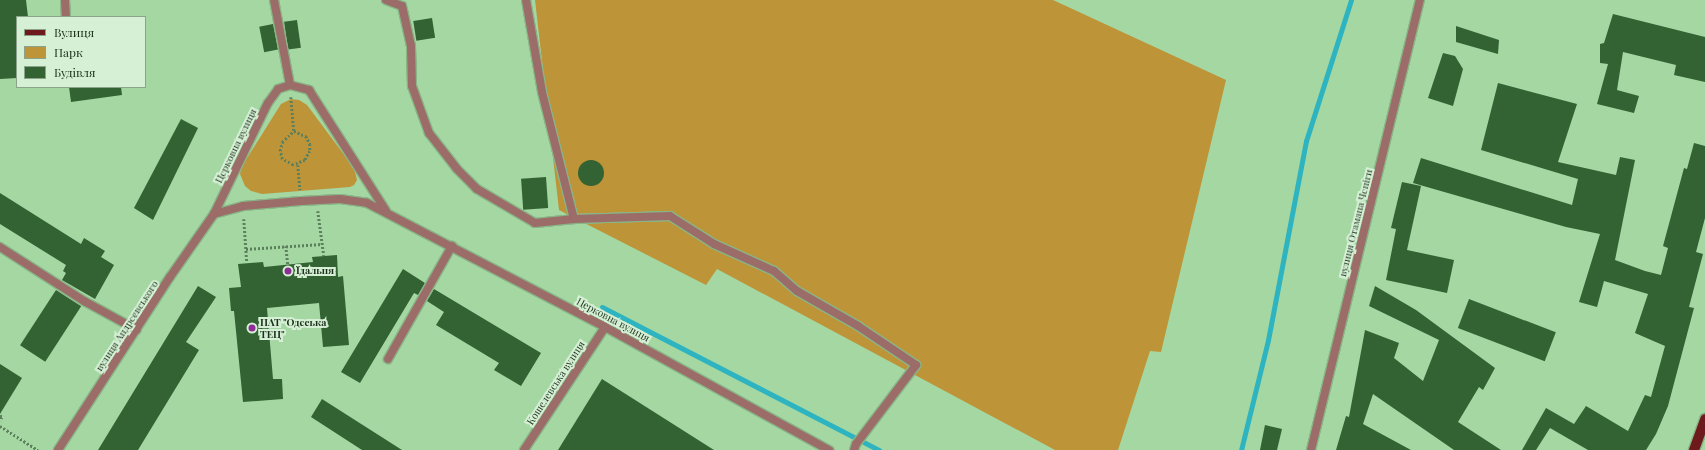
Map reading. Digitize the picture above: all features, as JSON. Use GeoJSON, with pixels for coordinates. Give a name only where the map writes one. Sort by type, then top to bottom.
{"type":"FeatureCollection","features":[{"type":"Feature","properties":{"kind":"main road"},"geometry":{"type":"LineString","coordinates":[[1694,450],[1705,419]]}},
{"type":"Feature","properties":{"kind":"street"},"geometry":{"type":"LineString","coordinates":[[65,0],[66,16]]}},
{"type":"Feature","properties":{"kind":"street"},"geometry":{"type":"LineString","coordinates":[[274,0],[290,84],[304,87],[316,98],[386,211]]}},
{"type":"Feature","properties":{"kind":"street"},"geometry":{"type":"LineString","coordinates":[[386,0],[402,6],[411,46],[412,86],[429,133],[457,169],[477,189],[534,223],[574,219],[670,216],[714,244],[774,271],[797,291],[858,326],[916,365],[863,434],[855,447]]}},
{"type":"Feature","properties":{"kind":"street"},"geometry":{"type":"LineString","coordinates":[[526,0],[542,92],[574,219]]}},
{"type":"Feature","properties":{"kind":"street","name":"вулиця Отамана Чепіги"},"geometry":{"type":"LineString","coordinates":[[1311,450],[1420,0]]}},
{"type":"Feature","properties":{"kind":"street","name":"Церковна вулиця"},"geometry":{"type":"LineString","coordinates":[[214,214],[270,99],[278,89],[290,84]]}},
{"type":"Feature","properties":{"kind":"street","name":"Церковна вулиця"},"geometry":{"type":"LineString","coordinates":[[214,214],[243,206],[317,200],[353,200],[386,211],[605,327],[829,450]]}},
{"type":"Feature","properties":{"kind":"street","name":"вулиця Андреєвського"},"geometry":{"type":"LineString","coordinates":[[58,450],[170,277],[214,214]]}},
{"type":"Feature","properties":{"kind":"street"},"geometry":{"type":"LineString","coordinates":[[388,359],[452,246]]}},
{"type":"Feature","properties":{"kind":"street"},"geometry":{"type":"LineString","coordinates":[[0,247],[84,301],[137,330]]}},
{"type":"Feature","properties":{"kind":"street","name":"Кошелевська вулиця"},"geometry":{"type":"LineString","coordinates":[[524,450],[605,327]]}},
{"type":"Feature","properties":{"kind":"path"},"geometry":{"type":"LineString","coordinates":[[290,84],[294,131]]}},
{"type":"Feature","properties":{"kind":"path"},"geometry":{"type":"LineString","coordinates":[[294,131],[306,136],[310,144],[310,151],[305,160],[298,164],[282,159],[280,151],[282,142],[294,131]]}},
{"type":"Feature","properties":{"kind":"path"},"geometry":{"type":"LineString","coordinates":[[298,164],[301,201]]}},
{"type":"Feature","properties":{"kind":"path"},"geometry":{"type":"LineString","coordinates":[[317,200],[324,256]]}},
{"type":"Feature","properties":{"kind":"path"},"geometry":{"type":"LineString","coordinates":[[243,206],[247,263]]}},
{"type":"Feature","properties":{"kind":"path"},"geometry":{"type":"LineString","coordinates":[[246,249],[322,244]]}},
{"type":"Feature","properties":{"kind":"path"},"geometry":{"type":"LineString","coordinates":[[286,246],[288,265]]}},
{"type":"Feature","properties":{"kind":"path"},"geometry":{"type":"LineString","coordinates":[[0,415],[2,417],[0,421]]}},
{"type":"Feature","properties":{"kind":"path"},"geometry":{"type":"LineString","coordinates":[[0,426],[38,450]]}},
{"type":"Feature","properties":{"kind":"green space"},"geometry":{"type":"Polygon","coordinates":[[[535,0],[1053,0],[1226,80],[1161,352],[1150,351],[1118,450],[1055,450],[717,269],[706,285],[559,210],[535,0]]]}},
{"type":"Feature","properties":{"kind":"green space"},"geometry":{"type":"Polygon","coordinates":[[[291,99],[299,100],[307,105],[354,168],[357,180],[354,185],[350,187],[262,194],[251,191],[245,186],[240,174],[242,166],[281,104],[291,99]]]}},
{"type":"Feature","properties":{"kind":"building"},"geometry":{"type":"Polygon","coordinates":[[[0,0],[26,0],[28,16],[16,16],[16,78],[0,79],[0,0]]]}},
{"type":"Feature","properties":{"kind":"building"},"geometry":{"type":"Polygon","coordinates":[[[1613,14],[1705,37],[1705,82],[1674,75],[1676,65],[1623,52],[1617,90],[1639,96],[1634,113],[1597,104],[1608,64],[1600,63],[1600,44],[1604,43],[1613,14]]]}},
{"type":"Feature","properties":{"kind":"building"},"geometry":{"type":"Polygon","coordinates":[[[432,18],[435,38],[416,41],[413,21],[432,18]]]}},
{"type":"Feature","properties":{"kind":"building"},"geometry":{"type":"Polygon","coordinates":[[[297,20],[301,48],[288,50],[284,22],[297,20]]]}},
{"type":"Feature","properties":{"kind":"building"},"geometry":{"type":"Polygon","coordinates":[[[273,24],[278,50],[264,52],[259,27],[273,24]]]}},
{"type":"Feature","properties":{"kind":"building"},"geometry":{"type":"Polygon","coordinates":[[[1456,26],[1499,40],[1498,54],[1456,42],[1456,26]]]}},
{"type":"Feature","properties":{"kind":"building"},"geometry":{"type":"Polygon","coordinates":[[[1443,53],[1455,56],[1463,69],[1453,106],[1428,98],[1443,53]]]}},
{"type":"Feature","properties":{"kind":"building"},"geometry":{"type":"Polygon","coordinates":[[[1498,83],[1577,104],[1558,162],[1616,175],[1620,157],[1635,160],[1615,260],[1645,271],[1661,275],[1668,248],[1663,246],[1684,168],[1687,169],[1694,143],[1705,146],[1705,218],[1696,252],[1703,254],[1689,307],[1694,308],[1668,406],[1656,434],[1646,450],[1588,450],[1550,428],[1536,450],[1522,450],[1546,408],[1574,424],[1586,406],[1628,431],[1645,395],[1651,397],[1665,346],[1635,333],[1648,294],[1604,281],[1597,307],[1579,302],[1600,234],[1566,227],[1413,183],[1421,158],[1572,205],[1578,179],[1481,150],[1498,83]]]}},
{"type":"Feature","properties":{"kind":"building"},"geometry":{"type":"Polygon","coordinates":[[[69,88],[121,88],[122,95],[71,102],[69,88]]]}},
{"type":"Feature","properties":{"kind":"building"},"geometry":{"type":"Polygon","coordinates":[[[181,119],[198,128],[153,220],[134,208],[181,119]]]}},
{"type":"Feature","properties":{"kind":"building"},"geometry":{"type":"Polygon","coordinates":[[[591,160],[600,164],[604,173],[600,182],[591,186],[582,182],[578,173],[582,164],[591,160]]]}},
{"type":"Feature","properties":{"kind":"building"},"geometry":{"type":"Polygon","coordinates":[[[546,177],[548,208],[523,210],[521,179],[546,177]]]}},
{"type":"Feature","properties":{"kind":"building"},"geometry":{"type":"Polygon","coordinates":[[[1402,182],[1421,186],[1407,250],[1454,260],[1447,293],[1386,280],[1396,229],[1391,228],[1402,182]]]}},
{"type":"Feature","properties":{"kind":"building"},"geometry":{"type":"Polygon","coordinates":[[[0,193],[81,244],[84,238],[105,251],[101,257],[114,265],[95,299],[62,280],[66,273],[63,271],[66,265],[0,224],[0,193]]]}},
{"type":"Feature","properties":{"kind":"building","name":"ПАТ \"Одеська ТЕЦ\""},"geometry":{"type":"Polygon","coordinates":[[[337,255],[338,277],[343,276],[349,345],[323,347],[319,303],[267,308],[273,379],[282,379],[283,399],[243,402],[234,311],[231,311],[229,288],[241,287],[238,264],[263,262],[264,267],[313,262],[312,257],[337,255]]]}},
{"type":"Feature","properties":{"kind":"building"},"geometry":{"type":"Polygon","coordinates":[[[403,269],[425,283],[418,295],[414,293],[360,383],[341,372],[403,269]]]}},
{"type":"Feature","properties":{"kind":"building"},"geometry":{"type":"Polygon","coordinates":[[[198,286],[216,297],[186,342],[199,350],[138,450],[98,450],[198,286]]]}},
{"type":"Feature","properties":{"kind":"building"},"geometry":{"type":"Polygon","coordinates":[[[1375,286],[1416,310],[1495,368],[1483,390],[1479,387],[1458,422],[1501,450],[1454,450],[1373,394],[1363,424],[1411,450],[1336,450],[1346,416],[1349,417],[1365,330],[1399,343],[1394,358],[1423,381],[1439,340],[1369,306],[1375,286]]]}},
{"type":"Feature","properties":{"kind":"building"},"geometry":{"type":"Polygon","coordinates":[[[434,289],[541,353],[521,386],[494,370],[499,363],[436,325],[444,312],[427,301],[434,289]]]}},
{"type":"Feature","properties":{"kind":"building"},"geometry":{"type":"Polygon","coordinates":[[[56,290],[81,306],[45,362],[20,345],[56,290]]]}},
{"type":"Feature","properties":{"kind":"building"},"geometry":{"type":"Polygon","coordinates":[[[1469,299],[1556,332],[1545,361],[1458,328],[1469,299]]]}},
{"type":"Feature","properties":{"kind":"building"},"geometry":{"type":"Polygon","coordinates":[[[0,364],[22,378],[0,414],[0,364]]]}},
{"type":"Feature","properties":{"kind":"building"},"geometry":{"type":"Polygon","coordinates":[[[602,379],[714,450],[558,450],[602,379]]]}},
{"type":"Feature","properties":{"kind":"building"},"geometry":{"type":"Polygon","coordinates":[[[322,399],[402,450],[362,450],[311,417],[322,399]]]}},
{"type":"Feature","properties":{"kind":"building"},"geometry":{"type":"Polygon","coordinates":[[[1265,425],[1282,429],[1277,450],[1260,450],[1265,425]]]}},
{"type":"Feature","properties":{"kind":"waterway"},"geometry":{"type":"LineString","coordinates":[[1241,450],[1268,340],[1306,141],[1351,0]]}},
{"type":"Feature","properties":{"kind":"waterway"},"geometry":{"type":"LineString","coordinates":[[602,307],[879,450]]}},
{"type":"Feature","properties":{"kind":"place","name":"Їдальня"},"geometry":{"type":"Point","coordinates":[288,271]}},
{"type":"Feature","properties":{"kind":"place","name":"ПАТ \"Одеська ТЕЦ\""},"geometry":{"type":"Point","coordinates":[252,328]}}]}
